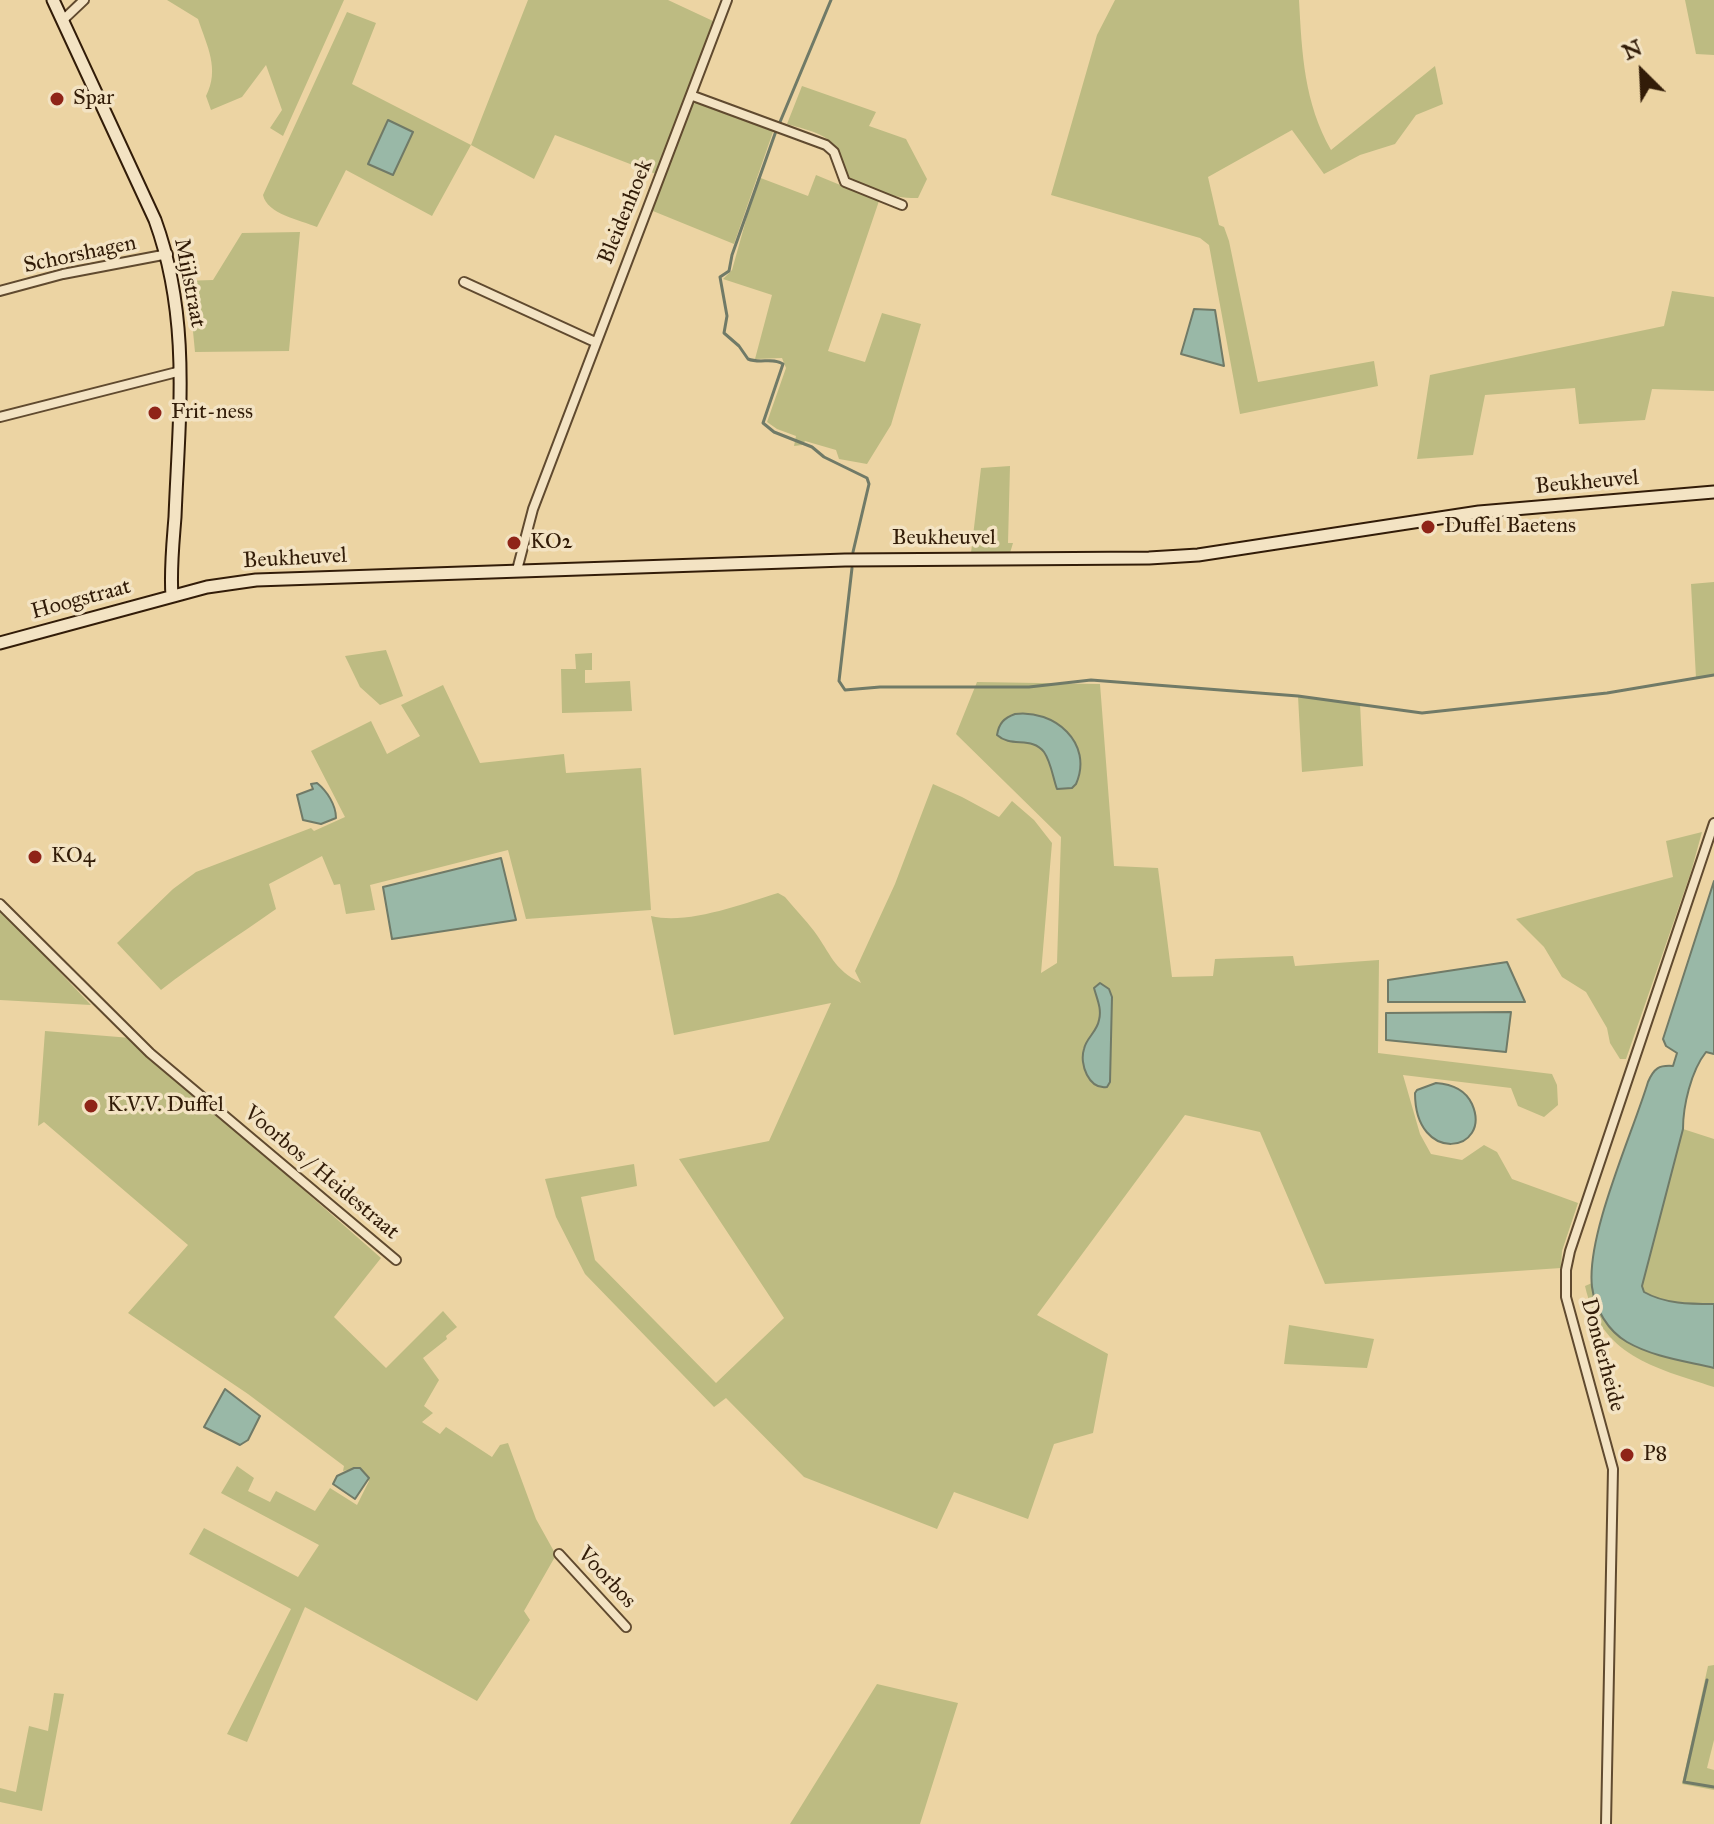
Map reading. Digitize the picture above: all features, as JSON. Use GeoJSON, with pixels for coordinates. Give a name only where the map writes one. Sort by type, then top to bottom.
{"type":"FeatureCollection","features":[{"type":"Feature","properties":{"kind":"street","name":"Mijlstraat"},"geometry":{"type":"LineString","coordinates":[[53,0],[168,254],[179,314],[181,371],[172,596]]}},
{"type":"Feature","properties":{"kind":"street"},"geometry":{"type":"LineString","coordinates":[[64,19],[84,0]]}},
{"type":"Feature","properties":{"kind":"street","name":"Bleidenhoek"},"geometry":{"type":"LineString","coordinates":[[517,570],[533,509],[581,387],[595,342],[693,96],[727,0]]}},
{"type":"Feature","properties":{"kind":"street"},"geometry":{"type":"LineString","coordinates":[[693,96],[826,145],[834,152],[845,182],[902,205]]}},
{"type":"Feature","properties":{"kind":"street","name":"Schorshagen"},"geometry":{"type":"LineString","coordinates":[[0,291],[63,274],[168,254]]}},
{"type":"Feature","properties":{"kind":"street"},"geometry":{"type":"LineString","coordinates":[[464,282],[595,342]]}},
{"type":"Feature","properties":{"kind":"street"},"geometry":{"type":"LineString","coordinates":[[0,417],[181,371]]}},
{"type":"Feature","properties":{"kind":"street","name":"Beukheuvel"},"geometry":{"type":"LineString","coordinates":[[172,596],[256,580],[845,560],[1198,555],[1479,512],[1714,492]]}},
{"type":"Feature","properties":{"kind":"street","name":"Hoogstraat"},"geometry":{"type":"LineString","coordinates":[[0,643],[172,596]]}},
{"type":"Feature","properties":{"kind":"street","name":"Donderheide"},"geometry":{"type":"LineString","coordinates":[[1606,1824],[1613,1469],[1566,1297],[1566,1270],[1599,1162],[1714,823]]}},
{"type":"Feature","properties":{"kind":"street","name":"Voorbos / Heidestraat"},"geometry":{"type":"LineString","coordinates":[[0,904],[150,1053],[396,1260]]}},
{"type":"Feature","properties":{"kind":"street","name":"Voorbos"},"geometry":{"type":"LineString","coordinates":[[559,1554],[626,1627]]}},
{"type":"Feature","properties":{"kind":"shaded area"},"geometry":{"type":"Polygon","coordinates":[[[167,0],[344,0],[283,136],[270,128],[282,110],[266,65],[242,97],[211,110],[206,96],[212,67],[198,19],[167,0]]]}},
{"type":"Feature","properties":{"kind":"shaded area"},"geometry":{"type":"Polygon","coordinates":[[[528,0],[668,0],[713,21],[656,174],[555,135],[534,179],[471,145],[528,0]]]}},
{"type":"Feature","properties":{"kind":"shaded area"},"geometry":{"type":"Polygon","coordinates":[[[1115,0],[1299,0],[1303,59],[1310,96],[1331,150],[1435,66],[1443,104],[1416,115],[1395,144],[1360,155],[1324,174],[1292,130],[1208,177],[1219,225],[1224,227],[1229,241],[1258,382],[1374,361],[1378,386],[1240,414],[1209,245],[1200,238],[1051,195],[1097,35],[1115,0]]]}},
{"type":"Feature","properties":{"kind":"shaded area"},"geometry":{"type":"Polygon","coordinates":[[[1685,0],[1714,0],[1714,55],[1696,54],[1685,0]]]}},
{"type":"Feature","properties":{"kind":"shaded area"},"geometry":{"type":"Polygon","coordinates":[[[347,12],[376,23],[352,84],[471,145],[432,216],[346,170],[317,227],[277,212],[263,195],[347,12]]]}},
{"type":"Feature","properties":{"kind":"shaded area"},"geometry":{"type":"Polygon","coordinates":[[[802,86],[876,112],[869,126],[906,139],[927,179],[918,198],[890,195],[859,185],[846,174],[834,145],[824,137],[787,124],[802,86]]]}},
{"type":"Feature","properties":{"kind":"shaded area"},"geometry":{"type":"Polygon","coordinates":[[[701,101],[774,129],[734,244],[648,209],[690,108],[701,101]]]}},
{"type":"Feature","properties":{"kind":"shaded area"},"geometry":{"type":"Polygon","coordinates":[[[388,120],[413,132],[393,175],[368,164],[388,120]]]}},
{"type":"Feature","properties":{"kind":"shaded area"},"geometry":{"type":"Polygon","coordinates":[[[816,175],[879,201],[828,351],[865,362],[882,313],[921,324],[891,425],[867,464],[839,459],[836,450],[805,441],[802,445],[794,446],[796,436],[767,422],[786,368],[782,358],[755,359],[772,295],[723,279],[732,270],[758,177],[808,196],[816,175]]]}},
{"type":"Feature","properties":{"kind":"shaded area"},"geometry":{"type":"Polygon","coordinates":[[[300,232],[289,351],[195,352],[189,290],[183,290],[182,281],[213,280],[242,233],[300,232]]]}},
{"type":"Feature","properties":{"kind":"shaded area"},"geometry":{"type":"Polygon","coordinates":[[[1672,291],[1714,297],[1714,391],[1652,389],[1645,420],[1579,424],[1575,388],[1485,395],[1473,455],[1417,459],[1430,375],[1664,326],[1672,291]]]}},
{"type":"Feature","properties":{"kind":"shaded area"},"geometry":{"type":"Polygon","coordinates":[[[1194,309],[1215,310],[1224,366],[1181,354],[1194,309]]]}},
{"type":"Feature","properties":{"kind":"shaded area"},"geometry":{"type":"Polygon","coordinates":[[[1010,466],[1008,543],[1013,543],[1010,553],[971,553],[981,468],[1010,466]]]}},
{"type":"Feature","properties":{"kind":"shaded area"},"geometry":{"type":"Polygon","coordinates":[[[1714,582],[1714,675],[1696,678],[1691,584],[1714,582]]]}},
{"type":"Feature","properties":{"kind":"shaded area"},"geometry":{"type":"Polygon","coordinates":[[[386,650],[403,696],[380,705],[360,687],[345,656],[386,650]]]}},
{"type":"Feature","properties":{"kind":"shaded area"},"geometry":{"type":"Polygon","coordinates":[[[592,653],[592,670],[585,670],[585,683],[630,681],[632,711],[562,713],[561,669],[576,669],[575,654],[592,653]]]}},
{"type":"Feature","properties":{"kind":"shaded area"},"geometry":{"type":"Polygon","coordinates":[[[977,682],[1100,684],[1114,866],[1158,868],[1172,977],[1213,976],[1215,959],[1293,956],[1295,966],[1379,960],[1378,1053],[1552,1074],[1557,1085],[1558,1105],[1544,1117],[1518,1106],[1511,1088],[1403,1075],[1420,1134],[1431,1154],[1462,1160],[1484,1145],[1497,1152],[1512,1179],[1578,1203],[1562,1251],[1561,1268],[1325,1284],[1260,1132],[1185,1115],[1037,1315],[1108,1354],[1093,1433],[1054,1444],[1028,1519],[954,1492],[937,1529],[804,1477],[726,1398],[714,1407],[585,1274],[556,1217],[545,1179],[634,1164],[637,1186],[581,1197],[595,1260],[716,1383],[784,1318],[679,1159],[769,1141],[831,1003],[674,1035],[651,916],[698,916],[778,893],[811,927],[838,966],[861,983],[855,971],[895,884],[933,784],[999,817],[1012,801],[1034,820],[1052,843],[1041,973],[1057,963],[1061,837],[956,734],[977,682]]]}},
{"type":"Feature","properties":{"kind":"shaded area"},"geometry":{"type":"Polygon","coordinates":[[[443,685],[480,763],[564,754],[566,773],[641,768],[651,910],[526,919],[508,850],[370,885],[375,910],[346,914],[340,884],[334,885],[322,856],[269,884],[276,909],[161,990],[117,943],[173,889],[196,872],[345,817],[311,751],[371,721],[387,754],[420,736],[401,705],[443,685]]]}},
{"type":"Feature","properties":{"kind":"shaded area"},"geometry":{"type":"Polygon","coordinates":[[[1298,696],[1360,703],[1363,766],[1302,772],[1298,696]]]}},
{"type":"Feature","properties":{"kind":"shaded area"},"geometry":{"type":"Polygon","coordinates":[[[1015,714],[1044,717],[1067,732],[1080,755],[1080,769],[1072,788],[1057,789],[1048,760],[1039,747],[1009,741],[997,735],[1003,722],[1015,714]]]}},
{"type":"Feature","properties":{"kind":"shaded area"},"geometry":{"type":"Polygon","coordinates":[[[317,783],[330,799],[336,813],[336,818],[321,824],[303,820],[297,795],[313,789],[311,784],[317,783]]]}},
{"type":"Feature","properties":{"kind":"shaded area"},"geometry":{"type":"Polygon","coordinates":[[[1702,832],[1626,1059],[1620,1059],[1610,1043],[1607,1028],[1586,992],[1562,977],[1544,947],[1516,919],[1673,877],[1666,841],[1702,832]]]}},
{"type":"Feature","properties":{"kind":"shaded area"},"geometry":{"type":"Polygon","coordinates":[[[501,858],[516,920],[392,939],[383,887],[501,858]]]}},
{"type":"Feature","properties":{"kind":"shaded area"},"geometry":{"type":"Polygon","coordinates":[[[1714,881],[1714,1054],[1706,1052],[1689,1089],[1683,1129],[1642,1286],[1644,1292],[1660,1299],[1714,1304],[1714,1368],[1658,1355],[1627,1342],[1614,1332],[1596,1303],[1592,1265],[1603,1213],[1648,1082],[1658,1068],[1673,1066],[1677,1053],[1666,1046],[1663,1039],[1714,881]]]}},
{"type":"Feature","properties":{"kind":"shaded area"},"geometry":{"type":"Polygon","coordinates":[[[0,909],[91,1005],[0,1000],[0,909]]]}},
{"type":"Feature","properties":{"kind":"shaded area"},"geometry":{"type":"Polygon","coordinates":[[[1507,962],[1525,1002],[1388,1002],[1388,980],[1507,962]]]}},
{"type":"Feature","properties":{"kind":"shaded area"},"geometry":{"type":"Polygon","coordinates":[[[1100,983],[1109,989],[1112,997],[1110,1082],[1107,1087],[1090,1080],[1083,1062],[1085,1045],[1099,1020],[1100,1008],[1094,988],[1100,983]]]}},
{"type":"Feature","properties":{"kind":"shaded area"},"geometry":{"type":"Polygon","coordinates":[[[1511,1012],[1506,1052],[1386,1040],[1386,1013],[1511,1012]]]}},
{"type":"Feature","properties":{"kind":"shaded area"},"geometry":{"type":"Polygon","coordinates":[[[45,1031],[131,1038],[381,1258],[334,1317],[386,1368],[443,1311],[457,1327],[423,1358],[439,1380],[424,1406],[433,1413],[422,1422],[440,1434],[446,1427],[492,1457],[500,1445],[508,1443],[536,1519],[556,1555],[524,1611],[530,1620],[477,1701],[305,1607],[247,1742],[227,1734],[291,1609],[189,1554],[204,1528],[298,1577],[319,1545],[221,1493],[237,1466],[254,1478],[248,1491],[270,1502],[276,1491],[315,1511],[330,1488],[357,1505],[369,1481],[360,1468],[343,1471],[344,1466],[248,1394],[128,1313],[188,1245],[44,1122],[38,1126],[45,1031]]]}},
{"type":"Feature","properties":{"kind":"shaded area"},"geometry":{"type":"Polygon","coordinates":[[[1436,1083],[1457,1088],[1472,1104],[1476,1120],[1472,1133],[1463,1141],[1451,1144],[1439,1141],[1427,1132],[1418,1116],[1415,1093],[1436,1083]]]}},
{"type":"Feature","properties":{"kind":"shaded area"},"geometry":{"type":"Polygon","coordinates":[[[1683,1129],[1714,1139],[1714,1304],[1660,1299],[1644,1292],[1642,1286],[1683,1129]]]}},
{"type":"Feature","properties":{"kind":"shaded area"},"geometry":{"type":"Polygon","coordinates":[[[1592,1283],[1596,1305],[1606,1323],[1619,1336],[1654,1353],[1714,1368],[1714,1387],[1651,1365],[1617,1343],[1603,1328],[1593,1310],[1585,1286],[1592,1283]]]}},
{"type":"Feature","properties":{"kind":"shaded area"},"geometry":{"type":"Polygon","coordinates":[[[1289,1325],[1374,1339],[1367,1368],[1284,1364],[1289,1325]]]}},
{"type":"Feature","properties":{"kind":"shaded area"},"geometry":{"type":"Polygon","coordinates":[[[225,1389],[260,1416],[248,1440],[240,1445],[204,1427],[225,1389]]]}},
{"type":"Feature","properties":{"kind":"shaded area"},"geometry":{"type":"Polygon","coordinates":[[[360,1468],[369,1478],[355,1499],[333,1484],[337,1476],[360,1468]]]}},
{"type":"Feature","properties":{"kind":"shaded area"},"geometry":{"type":"Polygon","coordinates":[[[1714,1665],[1714,1740],[1707,1768],[1714,1770],[1714,1790],[1682,1784],[1708,1666],[1714,1665]]]}},
{"type":"Feature","properties":{"kind":"shaded area"},"geometry":{"type":"Polygon","coordinates":[[[877,1684],[958,1703],[920,1824],[790,1824],[877,1684]]]}},
{"type":"Feature","properties":{"kind":"shaded area"},"geometry":{"type":"Polygon","coordinates":[[[54,1693],[64,1694],[42,1811],[0,1802],[0,1788],[16,1792],[29,1726],[48,1731],[54,1693]]]}},
{"type":"Feature","properties":{"kind":"waterway"},"geometry":{"type":"LineString","coordinates":[[780,122],[831,0]]}},
{"type":"Feature","properties":{"kind":"waterway"},"geometry":{"type":"LineString","coordinates":[[776,131],[729,271],[720,277],[727,316],[724,333],[748,359],[783,364],[763,423],[774,432],[812,447],[824,457],[867,478],[869,484],[853,552]]}},
{"type":"Feature","properties":{"kind":"waterway"},"geometry":{"type":"LineString","coordinates":[[852,568],[839,681],[845,690],[880,687],[1029,687],[1091,680],[1298,696],[1422,713],[1607,693],[1714,675]]}},
{"type":"Feature","properties":{"kind":"waterway"},"geometry":{"type":"LineString","coordinates":[[1707,1680],[1684,1782],[1714,1787]]}},
{"type":"Feature","properties":{"kind":"place","name":"Spar"},"geometry":{"type":"Point","coordinates":[57,99]}},
{"type":"Feature","properties":{"kind":"place","name":"Frit-ness"},"geometry":{"type":"Point","coordinates":[155,413]}},
{"type":"Feature","properties":{"kind":"place","name":"Duffel Baetens"},"geometry":{"type":"Point","coordinates":[1428,527]}},
{"type":"Feature","properties":{"kind":"place","name":"KO2"},"geometry":{"type":"Point","coordinates":[514,543]}},
{"type":"Feature","properties":{"kind":"place","name":"KO4"},"geometry":{"type":"Point","coordinates":[35,857]}},
{"type":"Feature","properties":{"kind":"place","name":"K.V.V. Duffel"},"geometry":{"type":"Point","coordinates":[91,1106]}},
{"type":"Feature","properties":{"kind":"place","name":"P8"},"geometry":{"type":"Point","coordinates":[1627,1455]}}]}
